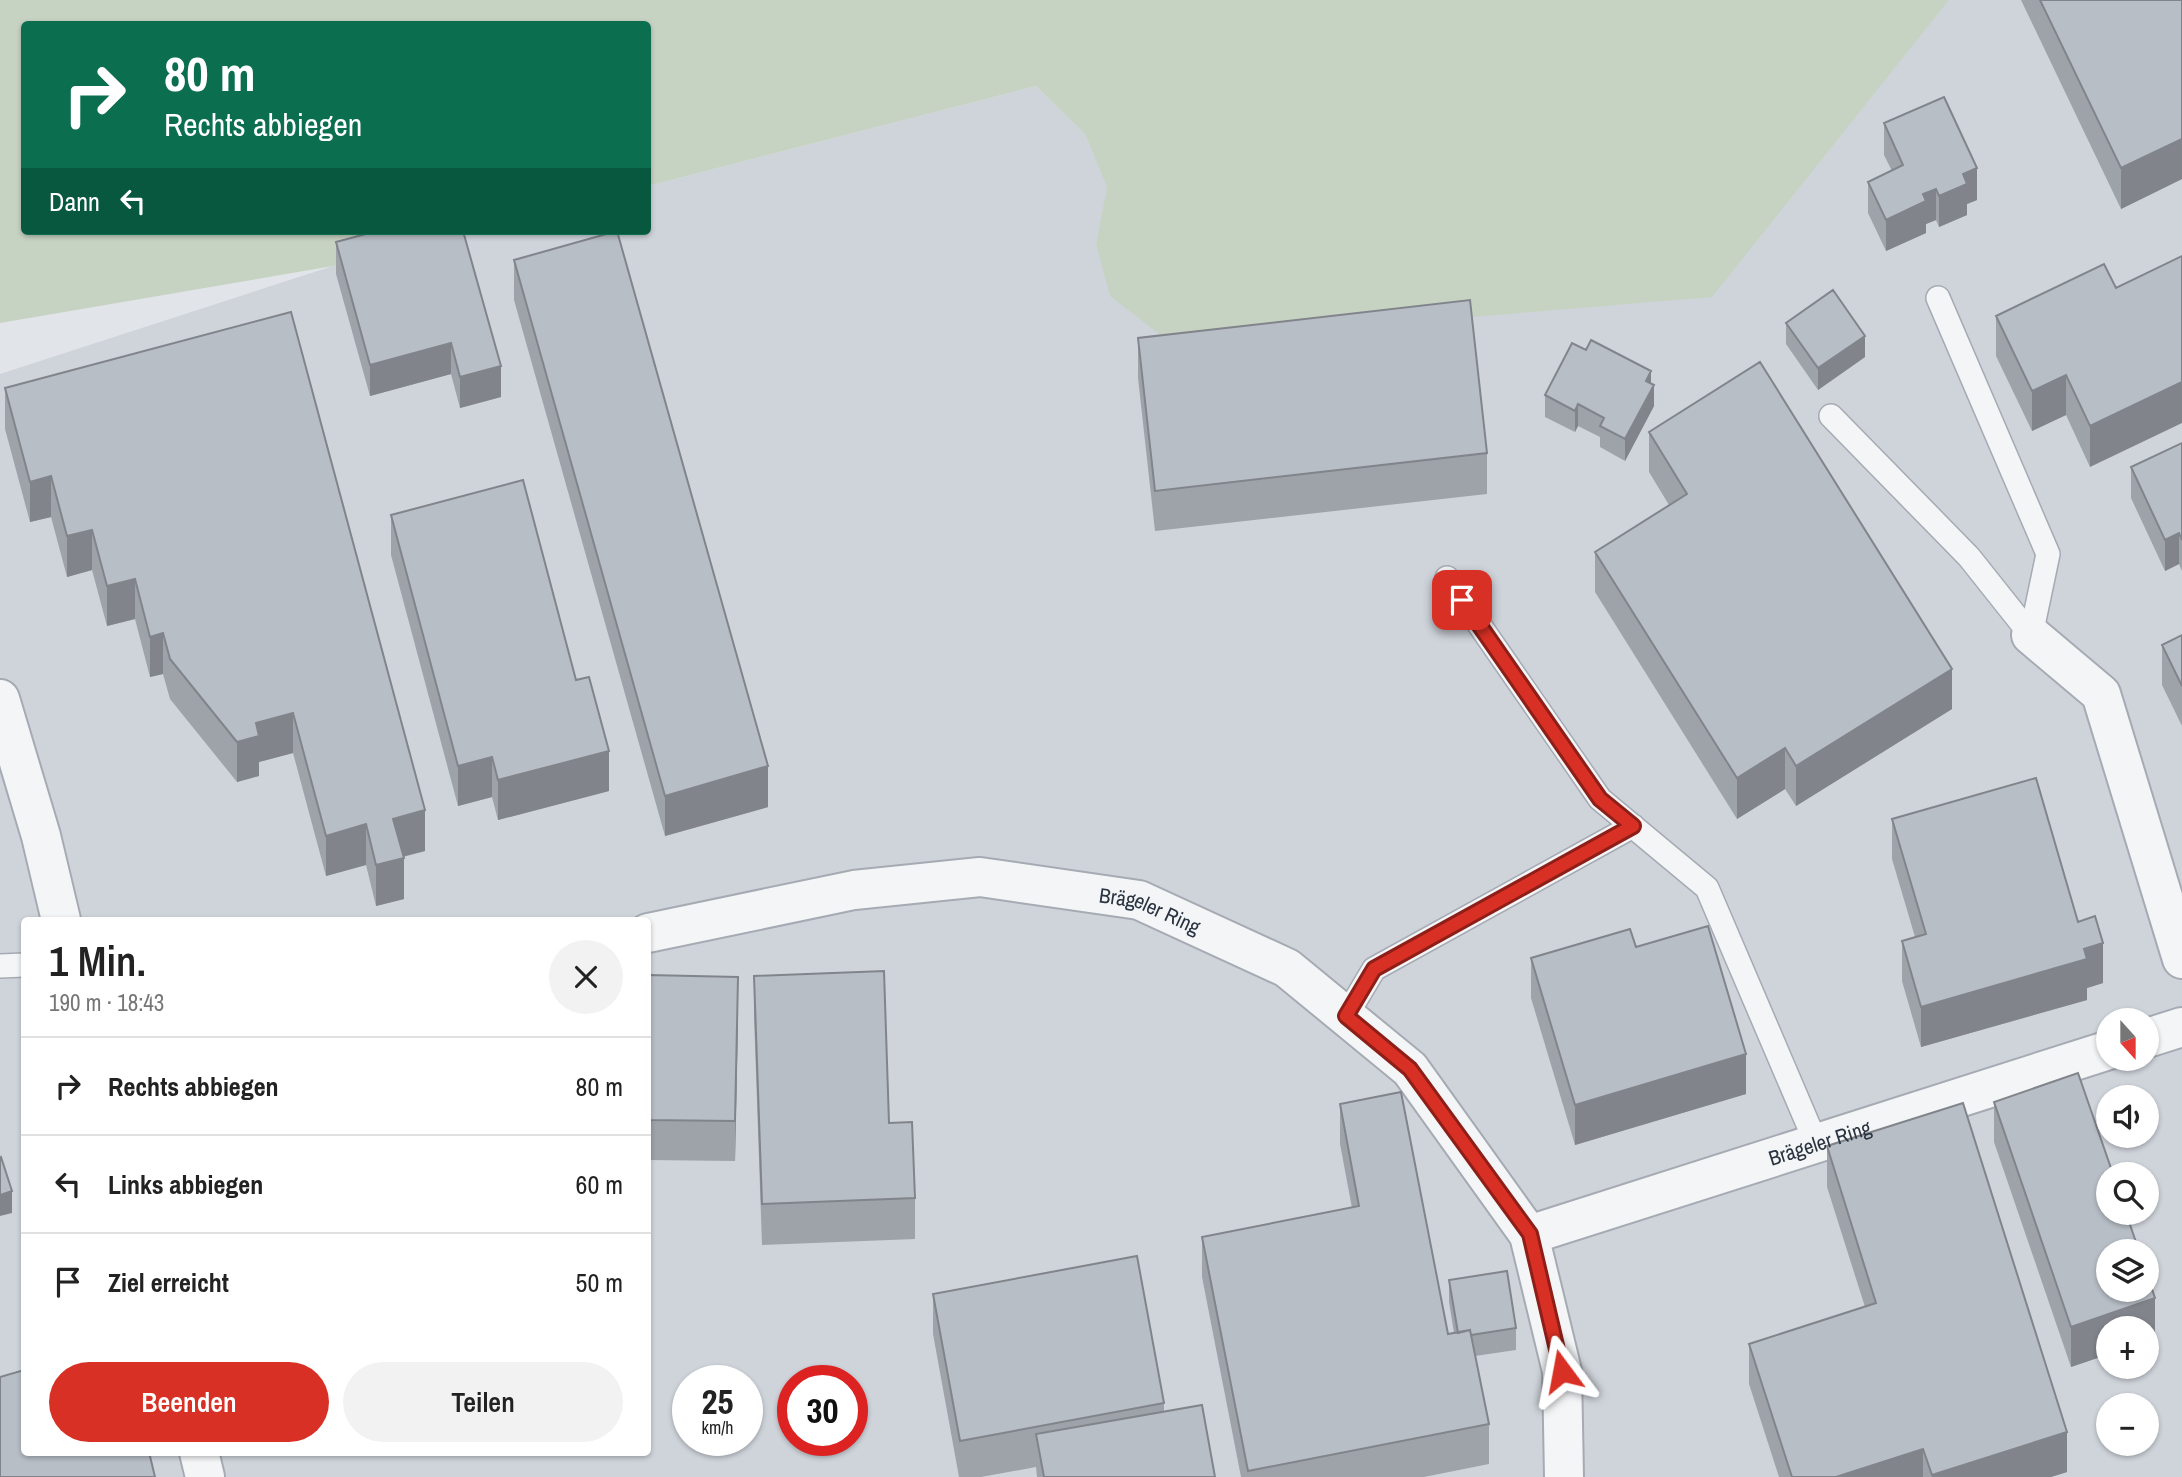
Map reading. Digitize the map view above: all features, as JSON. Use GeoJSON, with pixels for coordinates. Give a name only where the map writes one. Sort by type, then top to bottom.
{"type":"FeatureCollection","features":[{"type":"Feature","properties":{"kind":"street"},"geometry":{"type":"LineString","coordinates":[[2031,635],[2101,694],[2182,959]]}},
{"type":"Feature","properties":{"kind":"street"},"geometry":{"type":"LineString","coordinates":[[0,699],[41,836],[60,917]]}},
{"type":"Feature","properties":{"kind":"street","name":"Brägeler Ring"},"geometry":{"type":"LineString","coordinates":[[651,932],[854,891],[980,877],[1139,900],[1287,968],[1410,1069],[1530,1234],[1562,1371],[1564,1477]]}},
{"type":"Feature","properties":{"kind":"street"},"geometry":{"type":"LineString","coordinates":[[2160,1034],[2182,1027]]}},
{"type":"Feature","properties":{"kind":"street","name":"Brägeler Ring"},"geometry":{"type":"LineString","coordinates":[[1530,1234],[2096,1054]]}},
{"type":"Feature","properties":{"kind":"street"},"geometry":{"type":"LineString","coordinates":[[200,1456],[205,1477]]}},
{"type":"Feature","properties":{"kind":"lane"},"geometry":{"type":"LineString","coordinates":[[1938,298],[2048,554],[2031,635]]}},
{"type":"Feature","properties":{"kind":"lane"},"geometry":{"type":"LineString","coordinates":[[1830,416],[1969,557],[2031,635]]}},
{"type":"Feature","properties":{"kind":"lane"},"geometry":{"type":"LineString","coordinates":[[1447,578],[1600,799],[1706,888],[1816,1143]]}},
{"type":"Feature","properties":{"kind":"lane"},"geometry":{"type":"LineString","coordinates":[[1346,1016],[1374,969],[1633,826]]}},
{"type":"Feature","properties":{"kind":"lane"},"geometry":{"type":"LineString","coordinates":[[0,966],[21,965]]}},
{"type":"Feature","properties":{"kind":"shaded area"},"geometry":{"type":"Polygon","coordinates":[[[1949,0],[2182,0],[2182,1477],[0,1477],[0,374],[333,266],[456,235],[651,235],[651,185],[1036,86],[1085,134],[1108,187],[1096,244],[1942,7],[1949,0]]]}},
{"type":"Feature","properties":{"kind":"green space"},"geometry":{"type":"Polygon","coordinates":[[[0,0],[1949,0],[1712,297],[1223,338],[1159,334],[1110,296],[1096,244],[1107,187],[1085,134],[1036,86],[651,185],[651,21],[21,21],[21,235],[456,235],[333,266],[0,323],[0,0]]]}},
{"type":"Feature","properties":{"kind":"building"},"geometry":{"type":"Polygon","coordinates":[[[2040,0],[2182,0],[2182,139],[2121,168],[2040,0]]]}},
{"type":"Feature","properties":{"kind":"building"},"geometry":{"type":"Polygon","coordinates":[[[1944,97],[1977,168],[1963,174],[1967,184],[1939,196],[1936,189],[1923,194],[1926,201],[1886,220],[1868,182],[1903,165],[1884,123],[1944,97]]]}},
{"type":"Feature","properties":{"kind":"building"},"geometry":{"type":"Polygon","coordinates":[[[362,235],[464,235],[501,366],[460,377],[451,343],[370,365],[336,242],[362,235]]]}},
{"type":"Feature","properties":{"kind":"building"},"geometry":{"type":"Polygon","coordinates":[[[603,235],[618,235],[768,766],[665,796],[514,260],[603,235]]]}},
{"type":"Feature","properties":{"kind":"building"},"geometry":{"type":"Polygon","coordinates":[[[2182,256],[2182,382],[2090,426],[2066,375],[2032,391],[1996,316],[2104,264],[2116,288],[2182,256]]]}},
{"type":"Feature","properties":{"kind":"building"},"geometry":{"type":"Polygon","coordinates":[[[1833,290],[1865,336],[1818,368],[1786,323],[1833,290]]]}},
{"type":"Feature","properties":{"kind":"building"},"geometry":{"type":"Polygon","coordinates":[[[1470,300],[1487,453],[1155,491],[1138,338],[1470,300]]]}},
{"type":"Feature","properties":{"kind":"building"},"geometry":{"type":"Polygon","coordinates":[[[291,312],[425,810],[393,819],[404,858],[376,865],[366,824],[326,836],[293,713],[256,723],[259,736],[237,742],[170,659],[163,633],[150,637],[135,579],[107,586],[92,530],[67,536],[51,476],[30,482],[5,388],[291,312]]]}},
{"type":"Feature","properties":{"kind":"building"},"geometry":{"type":"Polygon","coordinates":[[[1591,340],[1651,371],[1646,381],[1654,385],[1625,439],[1600,426],[1604,418],[1578,404],[1575,411],[1545,395],[1572,343],[1586,350],[1591,340]]]}},
{"type":"Feature","properties":{"kind":"building"},"geometry":{"type":"Polygon","coordinates":[[[1760,362],[1952,669],[1796,766],[1785,748],[1737,778],[1595,552],[1687,494],[1649,432],[1760,362]]]}},
{"type":"Feature","properties":{"kind":"building"},"geometry":{"type":"Polygon","coordinates":[[[2182,443],[2182,540],[2179,533],[2165,540],[2131,467],[2182,443]]]}},
{"type":"Feature","properties":{"kind":"building"},"geometry":{"type":"Polygon","coordinates":[[[523,480],[576,680],[589,677],[609,751],[498,780],[492,757],[458,766],[391,515],[523,480]]]}},
{"type":"Feature","properties":{"kind":"building"},"geometry":{"type":"Polygon","coordinates":[[[2182,635],[2182,686],[2162,645],[2182,635]]]}},
{"type":"Feature","properties":{"kind":"building"},"geometry":{"type":"Polygon","coordinates":[[[2036,778],[2078,922],[2095,916],[2103,943],[2084,949],[2087,959],[1921,1007],[1902,941],[1926,934],[1892,819],[2036,778]]]}},
{"type":"Feature","properties":{"kind":"building"},"geometry":{"type":"Polygon","coordinates":[[[1708,926],[1746,1054],[1575,1105],[1531,958],[1630,929],[1636,947],[1708,926]]]}},
{"type":"Feature","properties":{"kind":"building"},"geometry":{"type":"Polygon","coordinates":[[[884,971],[889,1123],[912,1122],[915,1198],[762,1204],[754,976],[884,971]]]}},
{"type":"Feature","properties":{"kind":"building"},"geometry":{"type":"Polygon","coordinates":[[[651,975],[738,977],[735,1121],[651,1120],[651,975]]]}},
{"type":"Feature","properties":{"kind":"building"},"geometry":{"type":"Polygon","coordinates":[[[2078,1073],[2096,1125],[2096,1148],[2104,1148],[2109,1162],[2096,1162],[2096,1225],[2130,1225],[2135,1239],[2096,1239],[2096,1302],[2143,1302],[2096,1316],[2096,1318],[2071,1327],[1994,1102],[2078,1073]]]}},
{"type":"Feature","properties":{"kind":"building"},"geometry":{"type":"Polygon","coordinates":[[[1401,1092],[1448,1334],[1470,1330],[1489,1424],[1248,1471],[1202,1237],[1359,1206],[1340,1104],[1401,1092]]]}},
{"type":"Feature","properties":{"kind":"building"},"geometry":{"type":"Polygon","coordinates":[[[1963,1103],[2067,1432],[1932,1475],[1923,1449],[1836,1477],[1792,1477],[1749,1344],[1876,1303],[1827,1146],[1963,1103]]]}},
{"type":"Feature","properties":{"kind":"building"},"geometry":{"type":"Polygon","coordinates":[[[0,1158],[12,1191],[0,1195],[0,1158]]]}},
{"type":"Feature","properties":{"kind":"building"},"geometry":{"type":"Polygon","coordinates":[[[1137,1256],[1164,1403],[960,1441],[933,1294],[1137,1256]]]}},
{"type":"Feature","properties":{"kind":"building"},"geometry":{"type":"Polygon","coordinates":[[[1507,1271],[1516,1328],[1471,1335],[1470,1330],[1458,1333],[1449,1280],[1507,1271]]]}},
{"type":"Feature","properties":{"kind":"building"},"geometry":{"type":"Polygon","coordinates":[[[21,1371],[21,1456],[150,1456],[155,1477],[0,1477],[0,1377],[21,1371]]]}},
{"type":"Feature","properties":{"kind":"building"},"geometry":{"type":"Polygon","coordinates":[[[1202,1405],[1215,1477],[1044,1477],[1036,1434],[1202,1405]]]}},
{"type":"Feature","properties":{"kind":"route"},"geometry":{"type":"LineString","coordinates":[[1462,600],[1600,799],[1633,826],[1374,969],[1346,1016],[1410,1069],[1530,1234],[1562,1371]]}}]}
